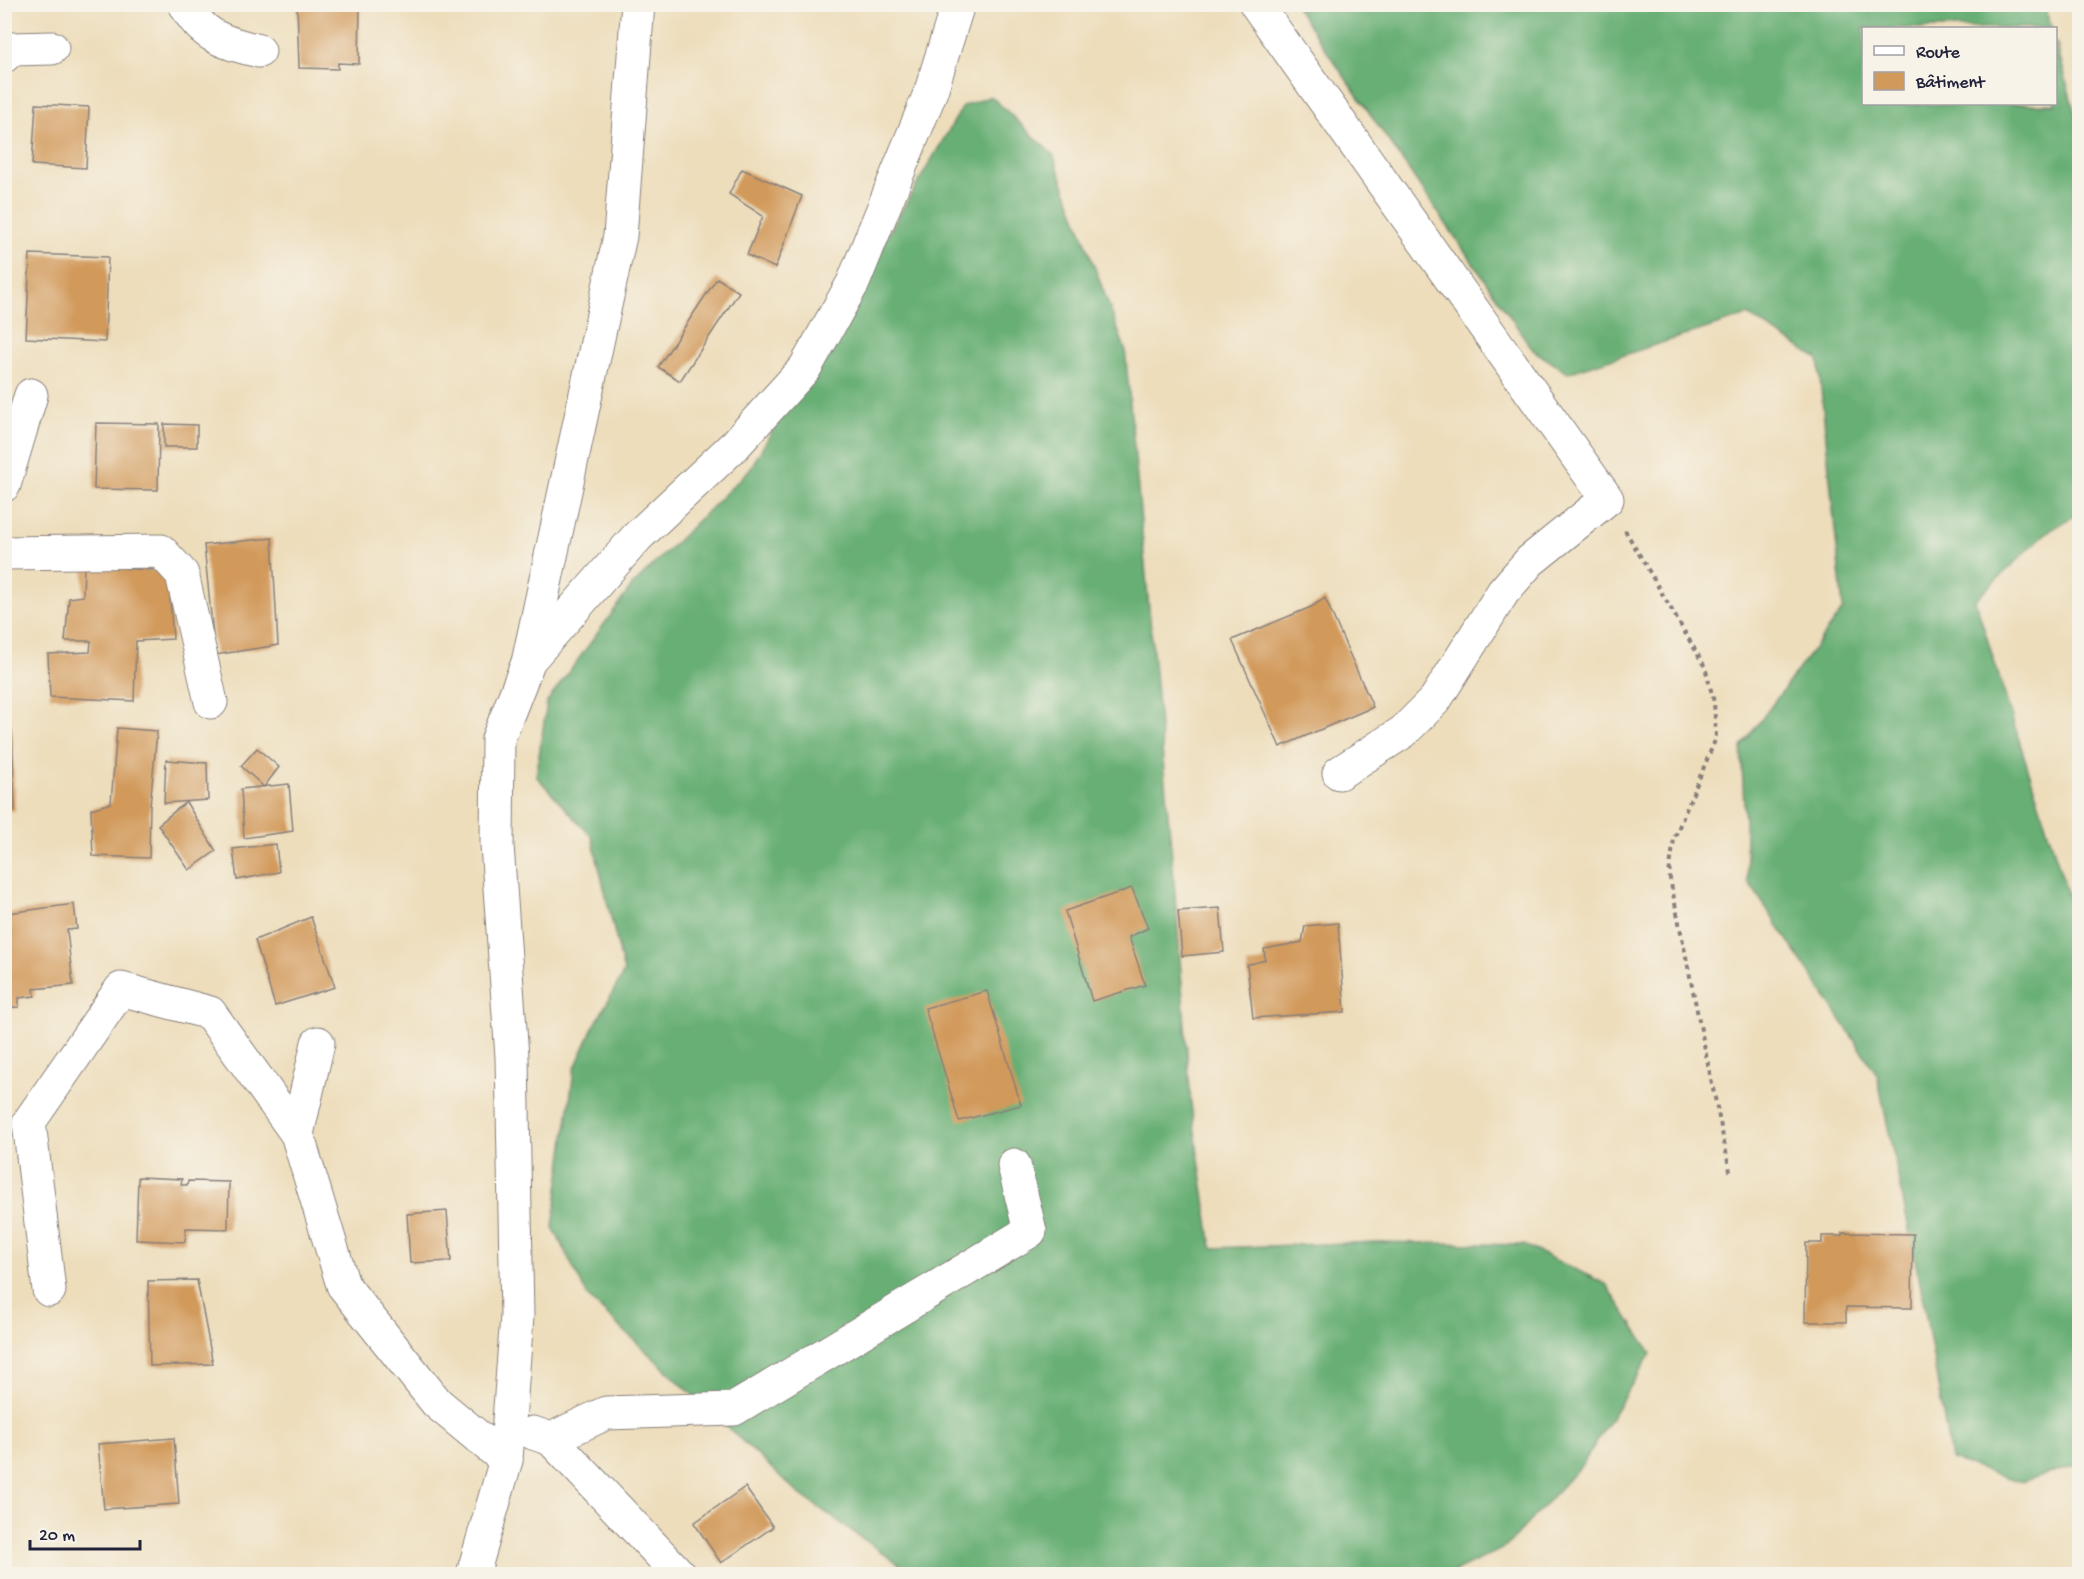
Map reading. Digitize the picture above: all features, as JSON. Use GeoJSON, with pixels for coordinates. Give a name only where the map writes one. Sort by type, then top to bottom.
{"type":"FeatureCollection","features":[{"type":"Feature","properties":{"kind":"street"},"geometry":{"type":"LineString","coordinates":[[185,4],[201,29],[221,42],[259,51]]}},
{"type":"Feature","properties":{"kind":"street"},"geometry":{"type":"LineString","coordinates":[[474,1575],[506,1460],[517,1316],[512,1057],[497,845],[498,739],[529,660],[620,236],[638,4]]}},
{"type":"Feature","properties":{"kind":"street"},"geometry":{"type":"LineString","coordinates":[[529,660],[637,537],[736,444],[805,368],[853,284],[931,91],[958,4]]}},
{"type":"Feature","properties":{"kind":"street"},"geometry":{"type":"LineString","coordinates":[[1256,4],[1607,499],[1530,561],[1503,592],[1435,700],[1403,732],[1339,773]]}},
{"type":"Feature","properties":{"kind":"street"},"geometry":{"type":"LineString","coordinates":[[4,56],[12,49],[52,48]]}},
{"type":"Feature","properties":{"kind":"street"},"geometry":{"type":"LineString","coordinates":[[4,485],[32,395]]}},
{"type":"Feature","properties":{"kind":"street"},"geometry":{"type":"LineString","coordinates":[[4,554],[161,551],[182,574],[211,702]]}},
{"type":"Feature","properties":{"kind":"street"},"geometry":{"type":"LineString","coordinates":[[49,1290],[29,1122],[121,989],[210,1013],[297,1134],[343,1285],[437,1403],[506,1460]]}},
{"type":"Feature","properties":{"kind":"street"},"geometry":{"type":"LineString","coordinates":[[297,1134],[318,1043]]}},
{"type":"Feature","properties":{"kind":"street"},"geometry":{"type":"LineString","coordinates":[[551,1439],[606,1413],[734,1409],[1030,1231],[1014,1165]]}},
{"type":"Feature","properties":{"kind":"street"},"geometry":{"type":"LineString","coordinates":[[509,1424],[551,1439],[679,1575]]}},
{"type":"Feature","properties":{"kind":"path"},"geometry":{"type":"LineString","coordinates":[[1607,499],[1705,667],[1714,702],[1716,738],[1674,839],[1669,874],[1731,1176]]}},
{"type":"Feature","properties":{"kind":"green space"},"geometry":{"type":"Polygon","coordinates":[[[1295,5],[2043,5],[2052,27],[1862,27],[1862,105],[2057,105],[2057,46],[2079,129],[2079,513],[2046,533],[1975,600],[2070,902],[2079,902],[2079,1464],[2022,1482],[1951,1460],[1921,1288],[1877,1074],[1748,881],[1741,747],[1843,609],[1818,359],[1748,315],[1568,373],[1533,350],[1295,5]]]}},
{"type":"Feature","properties":{"kind":"green space"},"geometry":{"type":"Polygon","coordinates":[[[991,96],[1053,155],[1125,349],[1173,868],[1191,1104],[1212,1248],[1379,1242],[1524,1245],[1606,1284],[1651,1353],[1584,1462],[1506,1547],[1450,1574],[913,1574],[798,1493],[588,1297],[553,1227],[574,1070],[592,1030],[624,972],[592,837],[536,776],[547,702],[632,586],[750,469],[963,106],[991,96]]]}},
{"type":"Feature","properties":{"kind":"building"},"geometry":{"type":"Polygon","coordinates":[[[297,4],[360,4],[359,64],[338,63],[338,69],[299,68],[297,4]]]}},
{"type":"Feature","properties":{"kind":"building"},"geometry":{"type":"Polygon","coordinates":[[[743,4],[807,4],[807,10],[743,9],[743,4]]]}},
{"type":"Feature","properties":{"kind":"building"},"geometry":{"type":"Polygon","coordinates":[[[36,104],[89,107],[86,168],[32,165],[36,104]]]}},
{"type":"Feature","properties":{"kind":"building"},"geometry":{"type":"Polygon","coordinates":[[[742,169],[802,196],[775,268],[747,255],[763,216],[729,194],[742,169]]]}},
{"type":"Feature","properties":{"kind":"building"},"geometry":{"type":"Polygon","coordinates":[[[30,254],[108,257],[105,342],[26,338],[30,254]]]}},
{"type":"Feature","properties":{"kind":"building"},"geometry":{"type":"Polygon","coordinates":[[[717,278],[739,292],[680,381],[658,367],[717,278]]]}},
{"type":"Feature","properties":{"kind":"building"},"geometry":{"type":"Polygon","coordinates":[[[96,423],[159,424],[158,490],[94,489],[96,423]]]}},
{"type":"Feature","properties":{"kind":"building"},"geometry":{"type":"Polygon","coordinates":[[[164,424],[197,425],[197,447],[164,447],[164,424]]]}},
{"type":"Feature","properties":{"kind":"building"},"geometry":{"type":"Polygon","coordinates":[[[272,538],[278,645],[215,655],[204,545],[272,538]]]}},
{"type":"Feature","properties":{"kind":"building"},"geometry":{"type":"Polygon","coordinates":[[[84,566],[168,571],[173,639],[136,641],[134,701],[50,697],[48,654],[90,652],[91,641],[65,641],[69,598],[83,596],[84,566]]]}},
{"type":"Feature","properties":{"kind":"building"},"geometry":{"type":"Polygon","coordinates":[[[1325,598],[1373,707],[1280,747],[1232,640],[1311,607],[1325,598]]]}},
{"type":"Feature","properties":{"kind":"building"},"geometry":{"type":"Polygon","coordinates":[[[117,728],[157,731],[150,806],[149,858],[93,856],[91,809],[111,803],[117,728]]]}},
{"type":"Feature","properties":{"kind":"building"},"geometry":{"type":"Polygon","coordinates":[[[4,729],[12,729],[15,811],[4,811],[4,729]]]}},
{"type":"Feature","properties":{"kind":"building"},"geometry":{"type":"Polygon","coordinates":[[[257,748],[279,767],[264,787],[241,766],[257,748]]]}},
{"type":"Feature","properties":{"kind":"building"},"geometry":{"type":"Polygon","coordinates":[[[166,760],[207,763],[208,800],[164,803],[166,760]]]}},
{"type":"Feature","properties":{"kind":"building"},"geometry":{"type":"Polygon","coordinates":[[[289,784],[293,831],[244,838],[241,789],[289,784]]]}},
{"type":"Feature","properties":{"kind":"building"},"geometry":{"type":"Polygon","coordinates":[[[186,802],[216,851],[189,870],[158,825],[186,802]]]}},
{"type":"Feature","properties":{"kind":"building"},"geometry":{"type":"Polygon","coordinates":[[[276,844],[279,872],[237,880],[233,849],[276,844]]]}},
{"type":"Feature","properties":{"kind":"building"},"geometry":{"type":"Polygon","coordinates":[[[1132,888],[1148,928],[1129,937],[1145,985],[1092,1001],[1065,911],[1132,888]]]}},
{"type":"Feature","properties":{"kind":"building"},"geometry":{"type":"Polygon","coordinates":[[[74,904],[77,929],[67,930],[73,985],[34,989],[35,996],[19,998],[19,1007],[4,1008],[4,931],[10,930],[8,913],[74,904]]]}},
{"type":"Feature","properties":{"kind":"building"},"geometry":{"type":"Polygon","coordinates":[[[1220,908],[1224,952],[1182,956],[1178,911],[1220,908]]]}},
{"type":"Feature","properties":{"kind":"building"},"geometry":{"type":"Polygon","coordinates":[[[311,917],[335,987],[275,1006],[255,940],[311,917]]]}},
{"type":"Feature","properties":{"kind":"building"},"geometry":{"type":"Polygon","coordinates":[[[1338,923],[1345,1012],[1253,1018],[1247,965],[1265,960],[1264,949],[1302,942],[1305,926],[1338,923]]]}},
{"type":"Feature","properties":{"kind":"building"},"geometry":{"type":"Polygon","coordinates":[[[987,991],[1021,1105],[959,1121],[925,1008],[987,991]]]}},
{"type":"Feature","properties":{"kind":"building"},"geometry":{"type":"Polygon","coordinates":[[[138,1177],[182,1179],[181,1185],[187,1185],[188,1181],[229,1182],[228,1229],[186,1228],[185,1242],[136,1240],[138,1177]]]}},
{"type":"Feature","properties":{"kind":"building"},"geometry":{"type":"Polygon","coordinates":[[[447,1211],[451,1261],[410,1263],[407,1214],[447,1211]]]}},
{"type":"Feature","properties":{"kind":"building"},"geometry":{"type":"Polygon","coordinates":[[[1842,1233],[1913,1234],[1912,1308],[1846,1307],[1846,1322],[1805,1322],[1806,1243],[1822,1243],[1822,1236],[1842,1236],[1842,1233]]]}},
{"type":"Feature","properties":{"kind":"building"},"geometry":{"type":"Polygon","coordinates":[[[197,1280],[213,1364],[150,1366],[148,1281],[197,1280]]]}},
{"type":"Feature","properties":{"kind":"building"},"geometry":{"type":"Polygon","coordinates":[[[174,1438],[179,1504],[104,1509],[98,1444],[174,1438]]]}},
{"type":"Feature","properties":{"kind":"building"},"geometry":{"type":"Polygon","coordinates":[[[745,1487],[773,1527],[721,1563],[694,1523],[745,1487]]]}}]}
